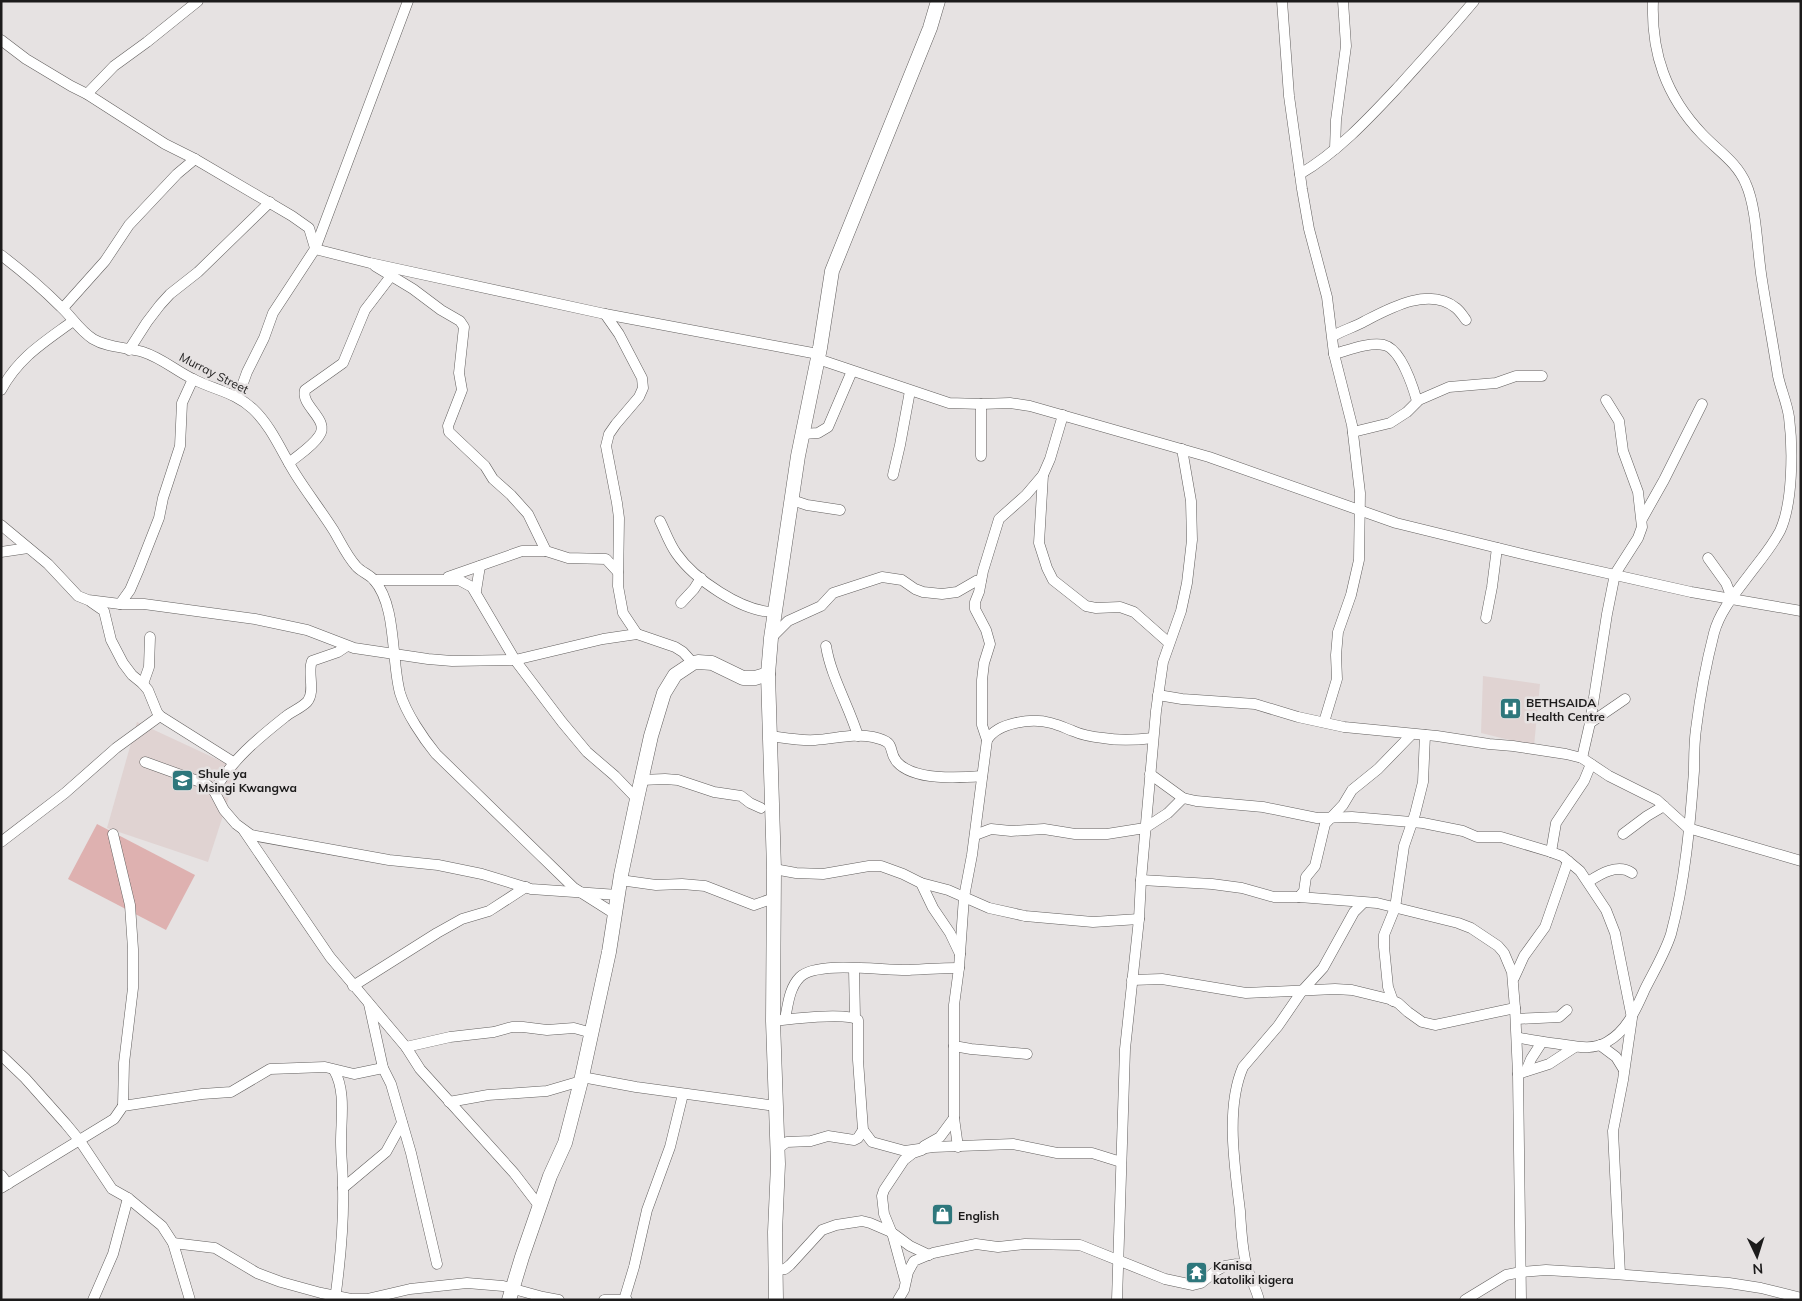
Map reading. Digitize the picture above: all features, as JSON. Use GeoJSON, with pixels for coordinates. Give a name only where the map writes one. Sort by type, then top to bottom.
{"type":"FeatureCollection","features":[{"type":"Feature","properties":{"kind":"street"},"geometry":{"type":"LineString","coordinates":[[87,94],[114,66],[198,1]]}},
{"type":"Feature","properties":{"kind":"street"},"geometry":{"type":"LineString","coordinates":[[238,397],[273,313],[315,249],[408,1]]}},
{"type":"Feature","properties":{"kind":"street"},"geometry":{"type":"LineString","coordinates":[[776,1300],[775,1232],[778,1148],[776,1106],[779,1020],[768,674],[774,612],[798,456],[818,357],[832,271],[930,28],[938,1]]}},
{"type":"Feature","properties":{"kind":"street"},"geometry":{"type":"LineString","coordinates":[[1282,1],[1289,96],[1300,174],[1309,229],[1327,297],[1334,354],[1353,432],[1360,493],[1359,560],[1352,595],[1338,632],[1336,655],[1337,679],[1324,722]]}},
{"type":"Feature","properties":{"kind":"street"},"geometry":{"type":"LineString","coordinates":[[1335,149],[1336,120],[1346,46],[1343,1]]}},
{"type":"Feature","properties":{"kind":"street"},"geometry":{"type":"LineString","coordinates":[[1300,174],[1314,166],[1335,149],[1376,110],[1434,48],[1474,1]]}},
{"type":"Feature","properties":{"kind":"street"},"geometry":{"type":"LineString","coordinates":[[1517,1037],[1575,1047],[1600,1045],[1618,1034],[1632,1018],[1663,954],[1671,934],[1684,867],[1694,773],[1695,731],[1710,648],[1718,622],[1732,598],[1770,546],[1783,522],[1791,470],[1791,433],[1788,410],[1779,379],[1762,282],[1751,200],[1746,182],[1736,166],[1703,136],[1670,91],[1661,67],[1654,37],[1652,23],[1653,1]]}},
{"type":"Feature","properties":{"kind":"street"},"geometry":{"type":"LineString","coordinates":[[1,40],[46,72],[87,94],[165,144],[195,159],[292,216],[309,228],[315,249]]}},
{"type":"Feature","properties":{"kind":"street"},"geometry":{"type":"LineString","coordinates":[[63,308],[105,261],[129,225],[195,159]]}},
{"type":"Feature","properties":{"kind":"street"},"geometry":{"type":"LineString","coordinates":[[129,350],[146,322],[170,294],[198,272],[270,202]]}},
{"type":"Feature","properties":{"kind":"street"},"geometry":{"type":"LineString","coordinates":[[315,249],[370,263],[605,314],[740,341],[768,344],[818,357],[852,371],[949,403],[1020,404],[1182,449],[1396,523],[1691,592],[1801,611]]}},
{"type":"Feature","properties":{"kind":"street","name":"Murray Street"},"geometry":{"type":"LineString","coordinates":[[1,255],[63,308],[73,321],[93,339],[103,344],[144,352],[193,379],[238,397],[254,409],[263,420],[357,568],[374,580],[384,597],[402,698],[428,744],[522,839],[579,893]]}},
{"type":"Feature","properties":{"kind":"street"},"geometry":{"type":"LineString","coordinates":[[370,263],[413,289],[441,310],[460,321],[464,327],[459,373],[462,390],[448,426],[449,432],[484,466],[493,479],[511,494],[528,514],[546,551]]}},
{"type":"Feature","properties":{"kind":"street"},"geometry":{"type":"LineString","coordinates":[[289,463],[317,440],[322,431],[322,425],[308,403],[304,393],[305,390],[343,362],[365,310],[391,276]]}},
{"type":"Feature","properties":{"kind":"street"},"geometry":{"type":"LineString","coordinates":[[1333,336],[1404,303],[1421,299],[1436,299],[1450,304],[1456,307],[1466,320]]}},
{"type":"Feature","properties":{"kind":"street"},"geometry":{"type":"LineString","coordinates":[[605,314],[642,378],[643,388],[639,397],[616,424],[606,446],[617,503],[618,586],[622,607],[637,634]]}},
{"type":"Feature","properties":{"kind":"street"},"geometry":{"type":"LineString","coordinates":[[1,390],[18,364],[73,321]]}},
{"type":"Feature","properties":{"kind":"street"},"geometry":{"type":"LineString","coordinates":[[1334,354],[1370,345],[1384,345],[1392,349],[1398,355],[1417,401]]}},
{"type":"Feature","properties":{"kind":"street"},"geometry":{"type":"LineString","coordinates":[[803,434],[818,433],[828,427],[852,371]]}},
{"type":"Feature","properties":{"kind":"street"},"geometry":{"type":"LineString","coordinates":[[1353,432],[1390,423],[1407,412],[1417,401],[1449,387],[1496,383],[1516,376],[1542,376]]}},
{"type":"Feature","properties":{"kind":"street"},"geometry":{"type":"LineString","coordinates":[[120,604],[133,583],[159,518],[162,498],[180,446],[182,403],[193,379]]}},
{"type":"Feature","properties":{"kind":"street"},"geometry":{"type":"LineString","coordinates":[[893,475],[910,391]]}},
{"type":"Feature","properties":{"kind":"street"},"geometry":{"type":"LineString","coordinates":[[1552,852],[1556,823],[1584,781],[1590,723],[1615,574],[1638,538],[1642,527],[1638,492],[1623,451],[1619,420],[1606,400]]}},
{"type":"Feature","properties":{"kind":"street"},"geometry":{"type":"LineString","coordinates":[[980,404],[981,456]]}},
{"type":"Feature","properties":{"kind":"street"},"geometry":{"type":"LineString","coordinates":[[1642,519],[1661,486],[1702,404]]}},
{"type":"Feature","properties":{"kind":"street"},"geometry":{"type":"LineString","coordinates":[[958,1147],[954,1118],[954,1004],[959,968],[964,897],[975,835],[987,740],[982,725],[982,680],[984,663],[990,644],[989,636],[974,605],[999,519],[1026,496],[1043,475],[1050,459],[1063,415]]}},
{"type":"Feature","properties":{"kind":"street"},"geometry":{"type":"LineString","coordinates":[[1118,1300],[1125,1049],[1139,919],[1153,738],[1163,662],[1181,611],[1192,540],[1192,501],[1182,449]]}},
{"type":"Feature","properties":{"kind":"street"},"geometry":{"type":"LineString","coordinates":[[1043,475],[1040,543],[1047,568],[1053,580],[1086,606],[1096,608],[1120,607],[1134,612],[1169,642]]}},
{"type":"Feature","properties":{"kind":"street"},"geometry":{"type":"LineString","coordinates":[[792,500],[807,505],[840,510]]}},
{"type":"Feature","properties":{"kind":"street"},"geometry":{"type":"LineString","coordinates":[[660,521],[676,553],[701,578],[729,597],[753,608],[774,612]]}},
{"type":"Feature","properties":{"kind":"street"},"geometry":{"type":"LineString","coordinates":[[1,525],[48,564],[78,596],[88,600],[104,611],[112,640],[123,662],[132,676],[148,690],[160,716],[233,762]]}},
{"type":"Feature","properties":{"kind":"street"},"geometry":{"type":"LineString","coordinates":[[1,552],[28,548]]}},
{"type":"Feature","properties":{"kind":"street"},"geometry":{"type":"LineString","coordinates":[[1486,618],[1497,548]]}},
{"type":"Feature","properties":{"kind":"street"},"geometry":{"type":"LineString","coordinates":[[442,579],[516,553],[536,550],[568,558],[607,560],[618,558]]}},
{"type":"Feature","properties":{"kind":"street"},"geometry":{"type":"LineString","coordinates":[[1708,558],[1726,583],[1732,598]]}},
{"type":"Feature","properties":{"kind":"street"},"geometry":{"type":"LineString","coordinates":[[607,560],[618,572]]}},
{"type":"Feature","properties":{"kind":"street"},"geometry":{"type":"LineString","coordinates":[[476,590],[480,566]]}},
{"type":"Feature","properties":{"kind":"street"},"geometry":{"type":"LineString","coordinates":[[771,638],[788,621],[821,606],[833,593],[882,577],[902,580],[923,592],[942,594],[959,591],[981,580]]}},
{"type":"Feature","properties":{"kind":"street"},"geometry":{"type":"LineString","coordinates":[[681,603],[701,578]]}},
{"type":"Feature","properties":{"kind":"street"},"geometry":{"type":"LineString","coordinates":[[374,580],[442,579],[460,580],[468,583],[476,590],[515,660],[562,722],[587,752],[615,776],[637,799]]}},
{"type":"Feature","properties":{"kind":"street"},"geometry":{"type":"LineString","coordinates":[[88,600],[120,604],[144,604],[254,619],[307,630],[347,646],[452,661],[515,660],[603,639],[637,634],[683,652],[693,663]]}},
{"type":"Feature","properties":{"kind":"street"},"geometry":{"type":"LineString","coordinates":[[143,684],[149,667],[150,637]]}},
{"type":"Feature","properties":{"kind":"street"},"geometry":{"type":"LineString","coordinates":[[214,791],[233,762],[282,719],[307,702],[310,692],[310,667],[312,661],[338,652],[347,646]]}},
{"type":"Feature","properties":{"kind":"street"},"geometry":{"type":"LineString","coordinates":[[826,646],[830,665],[858,736]]}},
{"type":"Feature","properties":{"kind":"street"},"geometry":{"type":"LineString","coordinates":[[510,1295],[550,1176],[565,1143],[582,1079],[641,780],[651,736],[664,693],[675,675],[693,663],[712,663],[743,678],[755,678],[768,674]]}},
{"type":"Feature","properties":{"kind":"street"},"geometry":{"type":"LineString","coordinates":[[1158,695],[1182,699],[1255,704],[1344,727],[1425,735],[1566,754],[1587,761],[1609,776],[1657,800],[1688,828],[1801,860]]}},
{"type":"Feature","properties":{"kind":"street"},"geometry":{"type":"LineString","coordinates":[[1590,723],[1625,699]]}},
{"type":"Feature","properties":{"kind":"street"},"geometry":{"type":"LineString","coordinates":[[1,842],[65,793],[116,748],[160,716]]}},
{"type":"Feature","properties":{"kind":"street"},"geometry":{"type":"LineString","coordinates":[[987,740],[993,733],[1006,725],[1038,722],[1051,723],[1080,734],[1105,738],[1136,740],[1153,738]]}},
{"type":"Feature","properties":{"kind":"street"},"geometry":{"type":"LineString","coordinates":[[1299,897],[1304,891],[1307,875],[1315,866],[1324,825],[1343,805],[1352,790],[1383,764],[1411,735]]}},
{"type":"Feature","properties":{"kind":"street"},"geometry":{"type":"LineString","coordinates":[[1393,1001],[1389,991],[1384,947],[1386,929],[1395,908],[1404,846],[1423,782],[1425,735]]}},
{"type":"Feature","properties":{"kind":"street"},"geometry":{"type":"LineString","coordinates":[[770,736],[798,740],[858,736],[871,737],[889,744],[897,762],[914,773],[948,777],[982,776]]}},
{"type":"Feature","properties":{"kind":"street"},"geometry":{"type":"LineString","coordinates":[[145,762],[197,780],[206,784],[214,791],[224,810],[244,831],[330,957],[406,1047],[420,1069],[514,1173],[540,1207]]}},
{"type":"Feature","properties":{"kind":"street"},"geometry":{"type":"LineString","coordinates":[[1150,774],[1183,798],[1196,801],[1263,807],[1303,816],[1352,817],[1412,822],[1463,831],[1477,836],[1500,837],[1552,852],[1568,861],[1580,871],[1606,910],[1613,927],[1632,1018],[1614,1121],[1613,1140],[1620,1274]]}},
{"type":"Feature","properties":{"kind":"street"},"geometry":{"type":"LineString","coordinates":[[641,780],[678,780],[708,791],[741,796],[761,808]]}},
{"type":"Feature","properties":{"kind":"street"},"geometry":{"type":"LineString","coordinates":[[975,835],[992,829],[1011,831],[1044,829],[1075,834],[1107,834],[1145,828],[1168,813],[1183,798]]}},
{"type":"Feature","properties":{"kind":"street"},"geometry":{"type":"LineString","coordinates":[[1623,834],[1639,821],[1664,806]]}},
{"type":"Feature","properties":{"kind":"street"},"geometry":{"type":"LineString","coordinates":[[244,831],[251,835],[390,860],[438,865],[482,874],[538,890],[618,895]]}},
{"type":"Feature","properties":{"kind":"street"},"geometry":{"type":"LineString","coordinates":[[1,1175],[5,1186],[114,1119],[123,1106],[124,1063],[133,988],[134,949],[130,905],[113,834]]}},
{"type":"Feature","properties":{"kind":"street"},"geometry":{"type":"LineString","coordinates":[[1514,979],[1524,956],[1545,927],[1568,861]]}},
{"type":"Feature","properties":{"kind":"street"},"geometry":{"type":"LineString","coordinates":[[774,869],[796,873],[823,874],[881,866],[903,874],[920,884],[942,888],[989,908],[1025,916],[1093,922],[1139,919]]}},
{"type":"Feature","properties":{"kind":"street"},"geometry":{"type":"LineString","coordinates":[[1588,882],[1598,875],[1613,870],[1625,870],[1632,873]]}},
{"type":"Feature","properties":{"kind":"street"},"geometry":{"type":"LineString","coordinates":[[620,880],[656,885],[682,884],[705,886],[754,905],[774,898]]}},
{"type":"Feature","properties":{"kind":"street"},"geometry":{"type":"LineString","coordinates":[[1141,880],[1212,884],[1242,888],[1274,897],[1377,903],[1458,922],[1490,939],[1504,953],[1514,979],[1517,1037],[1522,1072],[1521,1300]]}},
{"type":"Feature","properties":{"kind":"street"},"geometry":{"type":"LineString","coordinates":[[920,884],[950,933],[960,954]]}},
{"type":"Feature","properties":{"kind":"street"},"geometry":{"type":"LineString","coordinates":[[354,986],[437,933],[462,919],[486,913],[526,887]]}},
{"type":"Feature","properties":{"kind":"street"},"geometry":{"type":"LineString","coordinates":[[579,893],[615,914]]}},
{"type":"Feature","properties":{"kind":"street"},"geometry":{"type":"LineString","coordinates":[[1259,1300],[1247,1266],[1239,1207],[1234,1137],[1236,1094],[1243,1067],[1287,1015],[1302,991],[1328,961],[1354,912],[1363,902]]}},
{"type":"Feature","properties":{"kind":"street"},"geometry":{"type":"LineString","coordinates":[[779,1020],[801,976],[822,968],[908,970],[959,968]]}},
{"type":"Feature","properties":{"kind":"street"},"geometry":{"type":"LineString","coordinates":[[854,968],[854,1018],[858,1024],[858,1060],[863,1130],[872,1142],[905,1151],[1012,1144],[1058,1153],[1092,1153],[1121,1162]]}},
{"type":"Feature","properties":{"kind":"street"},"geometry":{"type":"LineString","coordinates":[[1132,980],[1162,979],[1246,993],[1343,989],[1393,1001],[1422,1022],[1436,1025],[1516,1008]]}},
{"type":"Feature","properties":{"kind":"street"},"geometry":{"type":"LineString","coordinates":[[369,1002],[384,1068],[391,1084],[421,1192],[437,1264]]}},
{"type":"Feature","properties":{"kind":"street"},"geometry":{"type":"LineString","coordinates":[[1516,1019],[1559,1017],[1567,1010]]}},
{"type":"Feature","properties":{"kind":"street"},"geometry":{"type":"LineString","coordinates":[[779,1020],[818,1017],[854,1018]]}},
{"type":"Feature","properties":{"kind":"street"},"geometry":{"type":"LineString","coordinates":[[406,1047],[450,1037],[494,1032],[512,1027],[547,1030],[574,1028],[592,1032]]}},
{"type":"Feature","properties":{"kind":"street"},"geometry":{"type":"LineString","coordinates":[[1522,1072],[1542,1042]]}},
{"type":"Feature","properties":{"kind":"street"},"geometry":{"type":"LineString","coordinates":[[1600,1045],[1616,1056],[1624,1070]]}},
{"type":"Feature","properties":{"kind":"street"},"geometry":{"type":"LineString","coordinates":[[954,1046],[1027,1054]]}},
{"type":"Feature","properties":{"kind":"street"},"geometry":{"type":"LineString","coordinates":[[1522,1072],[1549,1064],[1575,1047]]}},
{"type":"Feature","properties":{"kind":"street"},"geometry":{"type":"LineString","coordinates":[[1,1055],[25,1078],[80,1141],[112,1188],[128,1198],[162,1226],[173,1243],[190,1300]]}},
{"type":"Feature","properties":{"kind":"street"},"geometry":{"type":"LineString","coordinates":[[123,1106],[202,1094],[231,1092],[270,1069],[323,1067],[354,1074],[384,1068]]}},
{"type":"Feature","properties":{"kind":"street"},"geometry":{"type":"LineString","coordinates":[[334,1070],[339,1080],[342,1100],[343,1188],[342,1231],[336,1298]]}},
{"type":"Feature","properties":{"kind":"street"},"geometry":{"type":"LineString","coordinates":[[450,1102],[488,1095],[547,1091],[582,1079],[776,1106]]}},
{"type":"Feature","properties":{"kind":"street"},"geometry":{"type":"LineString","coordinates":[[604,1300],[625,1300],[648,1210],[670,1147],[683,1094]]}},
{"type":"Feature","properties":{"kind":"street"},"geometry":{"type":"LineString","coordinates":[[905,1280],[882,1209],[883,1193],[904,1160],[940,1137],[954,1118]]}},
{"type":"Feature","properties":{"kind":"street"},"geometry":{"type":"LineString","coordinates":[[343,1188],[386,1152],[402,1123]]}},
{"type":"Feature","properties":{"kind":"street"},"geometry":{"type":"LineString","coordinates":[[778,1148],[787,1142],[811,1141],[828,1136],[854,1140],[858,1138],[863,1130]]}},
{"type":"Feature","properties":{"kind":"street"},"geometry":{"type":"LineString","coordinates":[[93,1300],[113,1254],[128,1198]]}},
{"type":"Feature","properties":{"kind":"street"},"geometry":{"type":"LineString","coordinates":[[776,1270],[785,1269],[790,1265],[815,1236],[825,1228],[864,1221],[891,1232],[910,1246],[928,1255]]}},
{"type":"Feature","properties":{"kind":"street"},"geometry":{"type":"LineString","coordinates":[[173,1243],[215,1248],[257,1273],[336,1298],[367,1299],[410,1289],[464,1283],[500,1286],[510,1295],[559,1300]]}},
{"type":"Feature","properties":{"kind":"street"},"geometry":{"type":"LineString","coordinates":[[899,1299],[904,1290],[905,1280],[912,1263],[928,1255],[976,1244],[998,1247],[1059,1244],[1080,1245],[1165,1279],[1193,1285],[1201,1283],[1225,1266],[1237,1264],[1247,1266]]}},
{"type":"Feature","properties":{"kind":"street"},"geometry":{"type":"LineString","coordinates":[[1465,1300],[1500,1278],[1521,1272],[1546,1270],[1729,1283],[1761,1288],[1801,1298]]}},
{"type":"Feature","properties":{"kind":"shaded area","name":"BETHSAIDA Health Centre"},"geometry":{"type":"Polygon","coordinates":[[[1483,676],[1540,684],[1534,746],[1481,733],[1483,676]]]}},
{"type":"Feature","properties":{"kind":"shaded area"},"geometry":{"type":"Polygon","coordinates":[[[137,722],[238,769],[208,862],[107,828],[137,722]]]}},
{"type":"Feature","properties":{"kind":"shaded area"},"geometry":{"type":"Polygon","coordinates":[[[97,824],[195,875],[166,930],[68,879],[97,824]]]}},
{"type":"Feature","properties":{"kind":"place","name":"BETHSAIDA Health Centre"},"geometry":{"type":"Point","coordinates":[1510,709]}},
{"type":"Feature","properties":{"kind":"place","name":"Shule ya Msingi Kwangwa"},"geometry":{"type":"Point","coordinates":[182,780]}},
{"type":"Feature","properties":{"kind":"place","name":"English"},"geometry":{"type":"Point","coordinates":[942,1215]}},
{"type":"Feature","properties":{"kind":"place","name":"Kanisa katoliki kigera"},"geometry":{"type":"Point","coordinates":[1197,1272]}}]}
